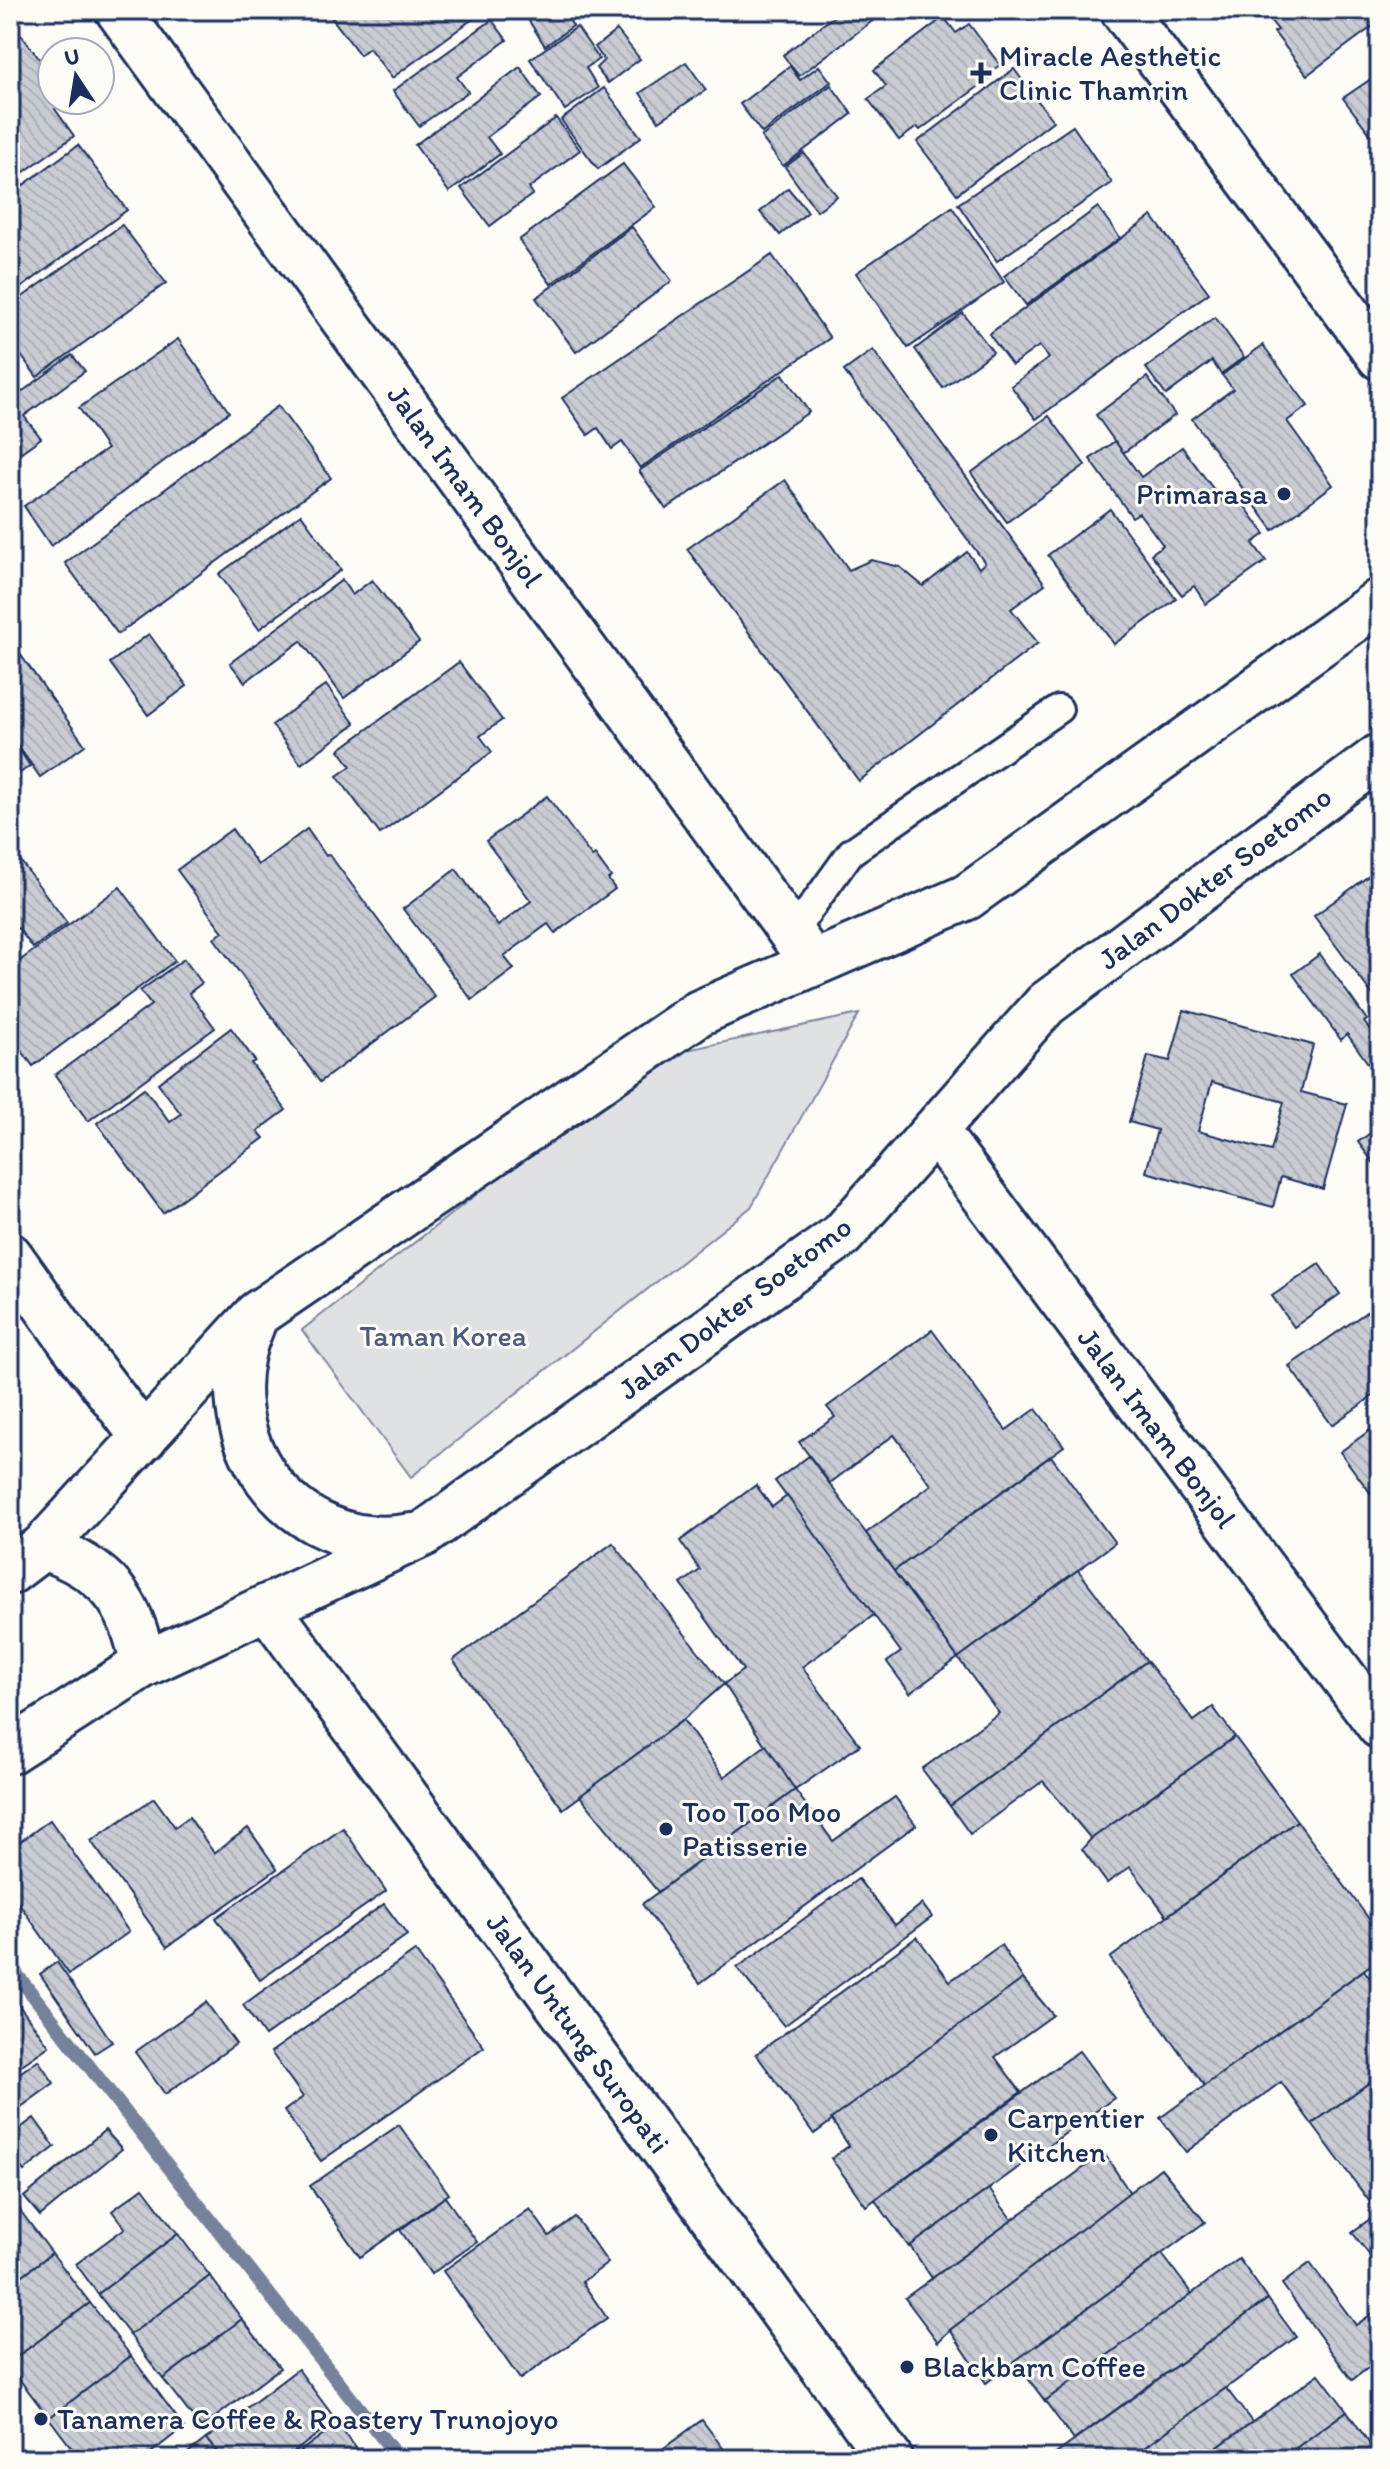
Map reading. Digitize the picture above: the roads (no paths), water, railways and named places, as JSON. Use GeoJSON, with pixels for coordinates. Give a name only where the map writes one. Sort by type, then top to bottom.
{"type":"FeatureCollection","features":[{"type":"Feature","properties":{"kind":"main road","name":"Jalan Imam Bonjol"},"geometry":{"type":"LineString","coordinates":[[118,10],[802,948]]}},
{"type":"Feature","properties":{"kind":"main road"},"geometry":{"type":"LineString","coordinates":[[1123,10],[1380,357]]}},
{"type":"Feature","properties":{"kind":"main road"},"geometry":{"type":"LineString","coordinates":[[27,1559],[144,1438],[257,1314],[699,1013],[802,948],[967,897],[1380,601]]}},
{"type":"Feature","properties":{"kind":"main road","name":"Jalan Dokter Soetomo"},"geometry":{"type":"LineString","coordinates":[[10,1751],[143,1665],[425,1533],[842,1235],[1046,1004],[1380,756]]}},
{"type":"Feature","properties":{"kind":"main road","name":"Jalan Imam Bonjol"},"geometry":{"type":"LineString","coordinates":[[935,1130],[1380,1726]]}},
{"type":"Feature","properties":{"kind":"main road"},"geometry":{"type":"LineString","coordinates":[[10,1256],[144,1438]]}},
{"type":"Feature","properties":{"kind":"main road"},"geometry":{"type":"LineString","coordinates":[[257,1314],[237,1370],[237,1399],[246,1442],[267,1480],[287,1502],[311,1519],[338,1531],[397,1539],[425,1533]]}},
{"type":"Feature","properties":{"kind":"main road"},"geometry":{"type":"LineString","coordinates":[[27,1559],[69,1556],[93,1570],[113,1589],[129,1612],[143,1665]]}},
{"type":"Feature","properties":{"kind":"main road","name":"Jalan Untung Suropati"},"geometry":{"type":"LineString","coordinates":[[267,1607],[890,2459]]}},
{"type":"Feature","properties":{"kind":"lane"},"geometry":{"type":"LineString","coordinates":[[802,948],[851,852],[1059,709]]}},
{"type":"Feature","properties":{"kind":"waterway"},"geometry":{"type":"LineString","coordinates":[[10,1966],[399,2459]]}},
{"type":"Feature","properties":{"kind":"place","name":"Miracle Aesthetic Clinic Thamrin"},"geometry":{"type":"Point","coordinates":[981,73]}},
{"type":"Feature","properties":{"kind":"place","name":"Primarasa"},"geometry":{"type":"Point","coordinates":[1284,494]}},
{"type":"Feature","properties":{"kind":"place","name":"Too Too Moo Patisserie"},"geometry":{"type":"Point","coordinates":[666,1829]}},
{"type":"Feature","properties":{"kind":"place","name":"Carpentier Kitchen"},"geometry":{"type":"Point","coordinates":[991,2135]}},
{"type":"Feature","properties":{"kind":"place","name":"Blackbarn Coffee"},"geometry":{"type":"Point","coordinates":[907,2367]}},
{"type":"Feature","properties":{"kind":"place","name":"Tanamera Coffee & Roastery Trunojoyo"},"geometry":{"type":"Point","coordinates":[41,2419]}},
{"type":"Feature","properties":{"kind":"park label","name":"Taman Korea"},"geometry":{"type":"Point","coordinates":[443,1336]}}]}
